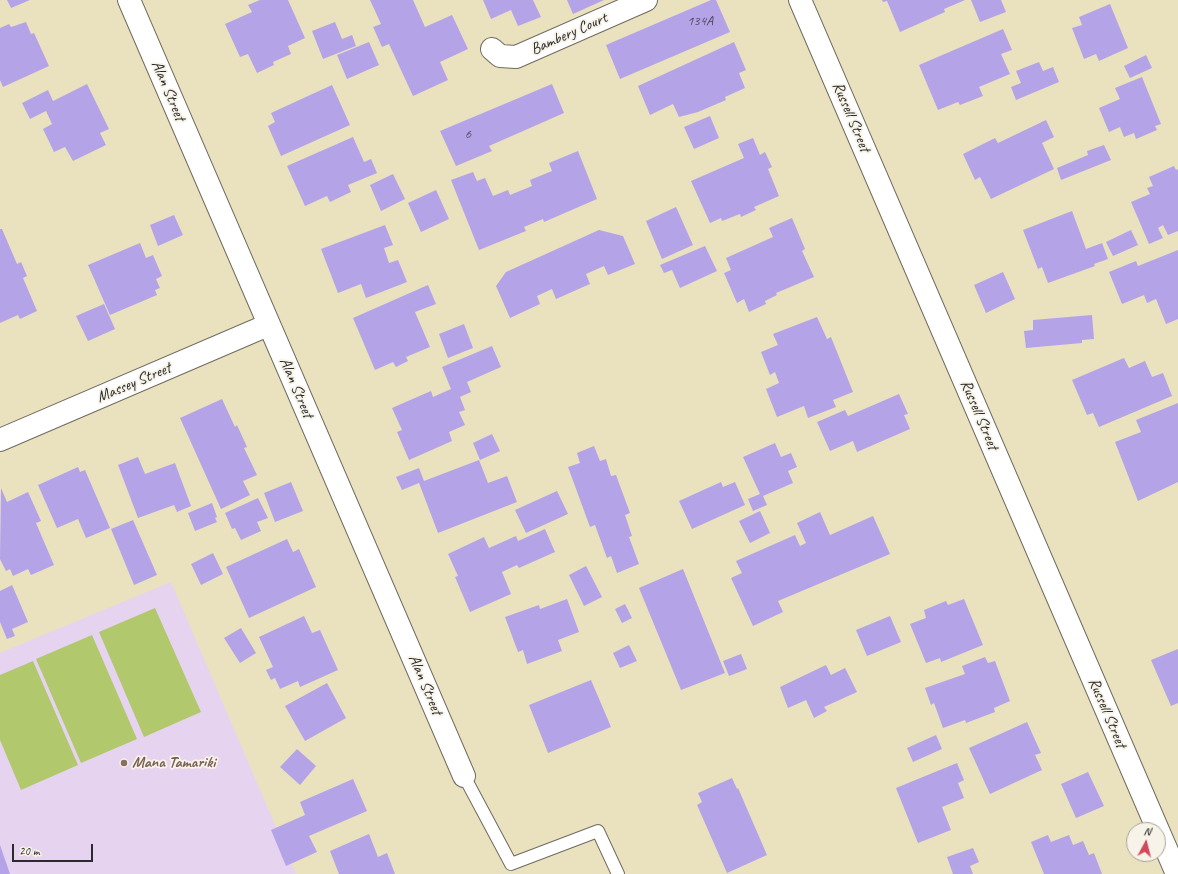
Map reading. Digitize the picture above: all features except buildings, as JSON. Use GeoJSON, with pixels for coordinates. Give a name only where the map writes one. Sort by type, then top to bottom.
{"type":"FeatureCollection","features":[{"type":"Feature","properties":{"kind":"street","name":"Alan Street"},"geometry":{"type":"LineString","coordinates":[[129,0],[464,776]]}},
{"type":"Feature","properties":{"kind":"street","name":"Bambery Court"},"geometry":{"type":"LineString","coordinates":[[492,49],[500,56],[516,57],[646,0]]}},
{"type":"Feature","properties":{"kind":"street","name":"Russell Street"},"geometry":{"type":"LineString","coordinates":[[800,0],[1155,822]]}},
{"type":"Feature","properties":{"kind":"street","name":"Massey Street"},"geometry":{"type":"LineString","coordinates":[[0,440],[268,325]]}},
{"type":"Feature","properties":{"kind":"street","name":"Russell Street"},"geometry":{"type":"LineString","coordinates":[[1166,849],[1177,874]]}},
{"type":"Feature","properties":{"kind":"lane"},"geometry":{"type":"LineString","coordinates":[[464,776],[511,864],[598,831],[618,874]]}},
{"type":"Feature","properties":{"kind":"shaded area","name":"Mana Tamariki"},"geometry":{"type":"Polygon","coordinates":[[[171,582],[296,874],[0,874],[0,653],[171,582]]]}},
{"type":"Feature","properties":{"kind":"green space"},"geometry":{"type":"Polygon","coordinates":[[[155,608],[201,712],[144,737],[99,632],[155,608]]]}},
{"type":"Feature","properties":{"kind":"green space"},"geometry":{"type":"Polygon","coordinates":[[[92,635],[137,739],[81,763],[36,659],[92,635]]]}},
{"type":"Feature","properties":{"kind":"green space"},"geometry":{"type":"Polygon","coordinates":[[[33,661],[78,765],[21,790],[0,740],[0,675],[33,661]]]}},
{"type":"Feature","properties":{"kind":"place","name":"Mana Tamariki"},"geometry":{"type":"Point","coordinates":[124,763]}}]}
